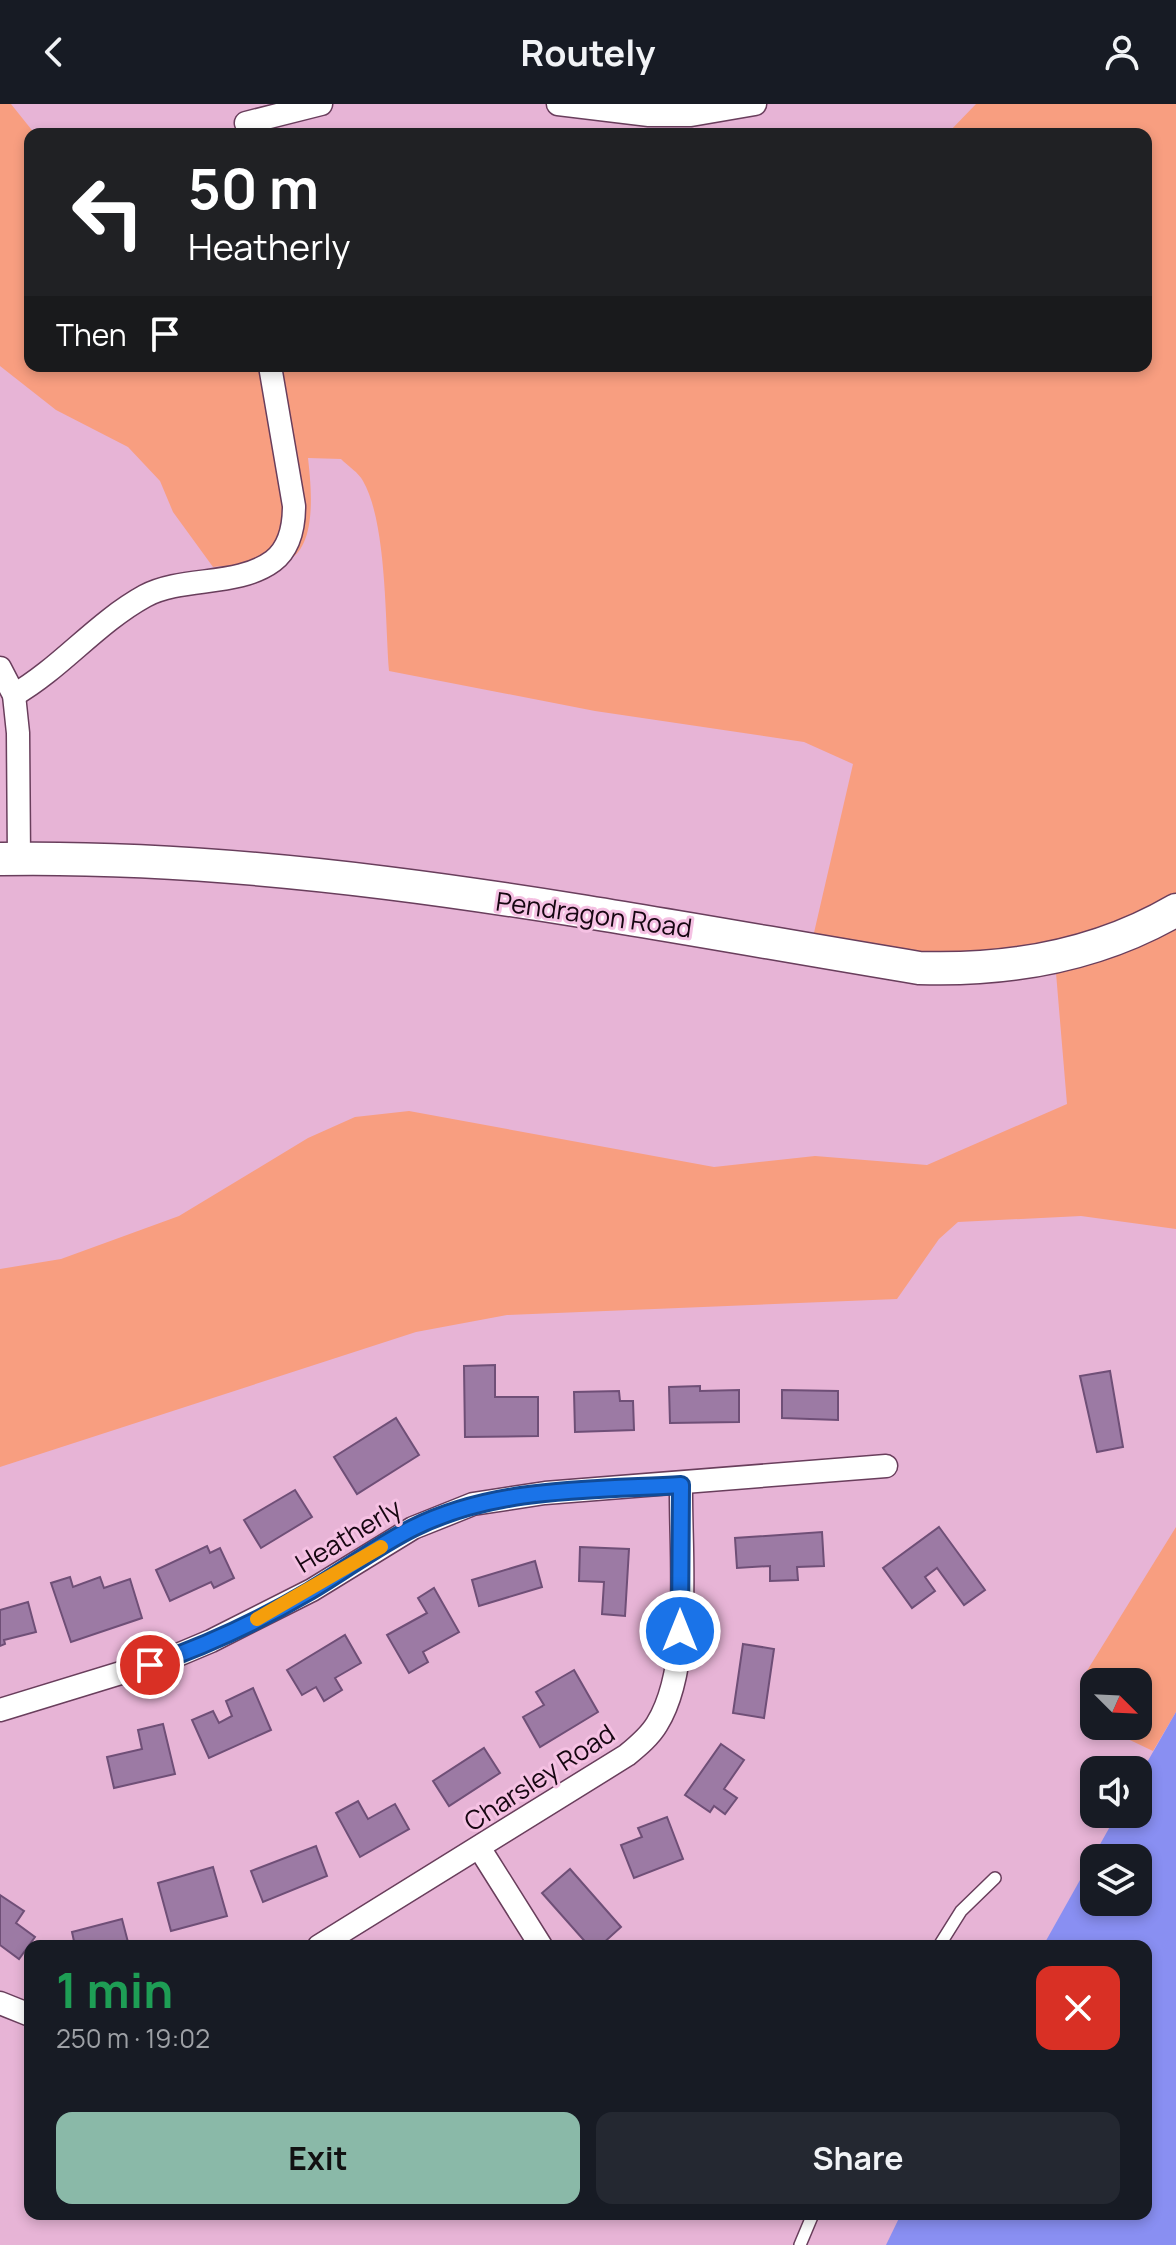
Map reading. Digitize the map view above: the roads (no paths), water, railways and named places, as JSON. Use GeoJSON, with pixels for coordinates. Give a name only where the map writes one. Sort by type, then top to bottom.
{"type":"FeatureCollection","features":[{"type":"Feature","properties":{"kind":"street"},"geometry":{"type":"LineString","coordinates":[[245,120],[321,104]]}},
{"type":"Feature","properties":{"kind":"street"},"geometry":{"type":"LineString","coordinates":[[558,104],[649,115],[691,115],[755,104]]}},
{"type":"Feature","properties":{"kind":"street"},"geometry":{"type":"LineString","coordinates":[[14,695],[36,682],[116,614],[147,595],[184,583],[253,571],[274,561],[294,530],[294,506],[271,372]]}},
{"type":"Feature","properties":{"kind":"street"},"geometry":{"type":"LineString","coordinates":[[0,668],[14,695],[10,858]]}},
{"type":"Feature","properties":{"kind":"street","name":"Pendragon Road"},"geometry":{"type":"LineString","coordinates":[[10,858],[263,868],[628,917],[931,969],[968,970],[1028,964],[1106,942],[1176,910]]}},
{"type":"Feature","properties":{"kind":"street","name":"Heatherly"},"geometry":{"type":"LineString","coordinates":[[0,1710],[127,1672],[211,1641],[312,1590],[413,1528],[473,1504],[545,1493],[681,1485],[886,1466]]}},
{"type":"Feature","properties":{"kind":"street","name":"Charsley Road"},"geometry":{"type":"LineString","coordinates":[[329,1940],[627,1755],[656,1726],[674,1683],[678,1660],[681,1485]]}},
{"type":"Feature","properties":{"kind":"street"},"geometry":{"type":"LineString","coordinates":[[480,1849],[537,1940]]}},
{"type":"Feature","properties":{"kind":"street"},"geometry":{"type":"LineString","coordinates":[[0,2003],[24,2013]]}},
{"type":"Feature","properties":{"kind":"lane"},"geometry":{"type":"LineString","coordinates":[[943,1940],[961,1911],[995,1878]]}},
{"type":"Feature","properties":{"kind":"lane"},"geometry":{"type":"LineString","coordinates":[[800,2245],[810,2220]]}},
{"type":"Feature","properties":{"kind":"water"},"geometry":{"type":"Polygon","coordinates":[[[1176,1712],[1176,2245],[886,2245],[898,2220],[1152,2220],[1152,1940],[1046,1940],[1080,1880],[1080,1916],[1152,1916],[1152,1844],[1100,1844],[1109,1828],[1152,1828],[1151,1756],[1176,1712]]]}}]}
